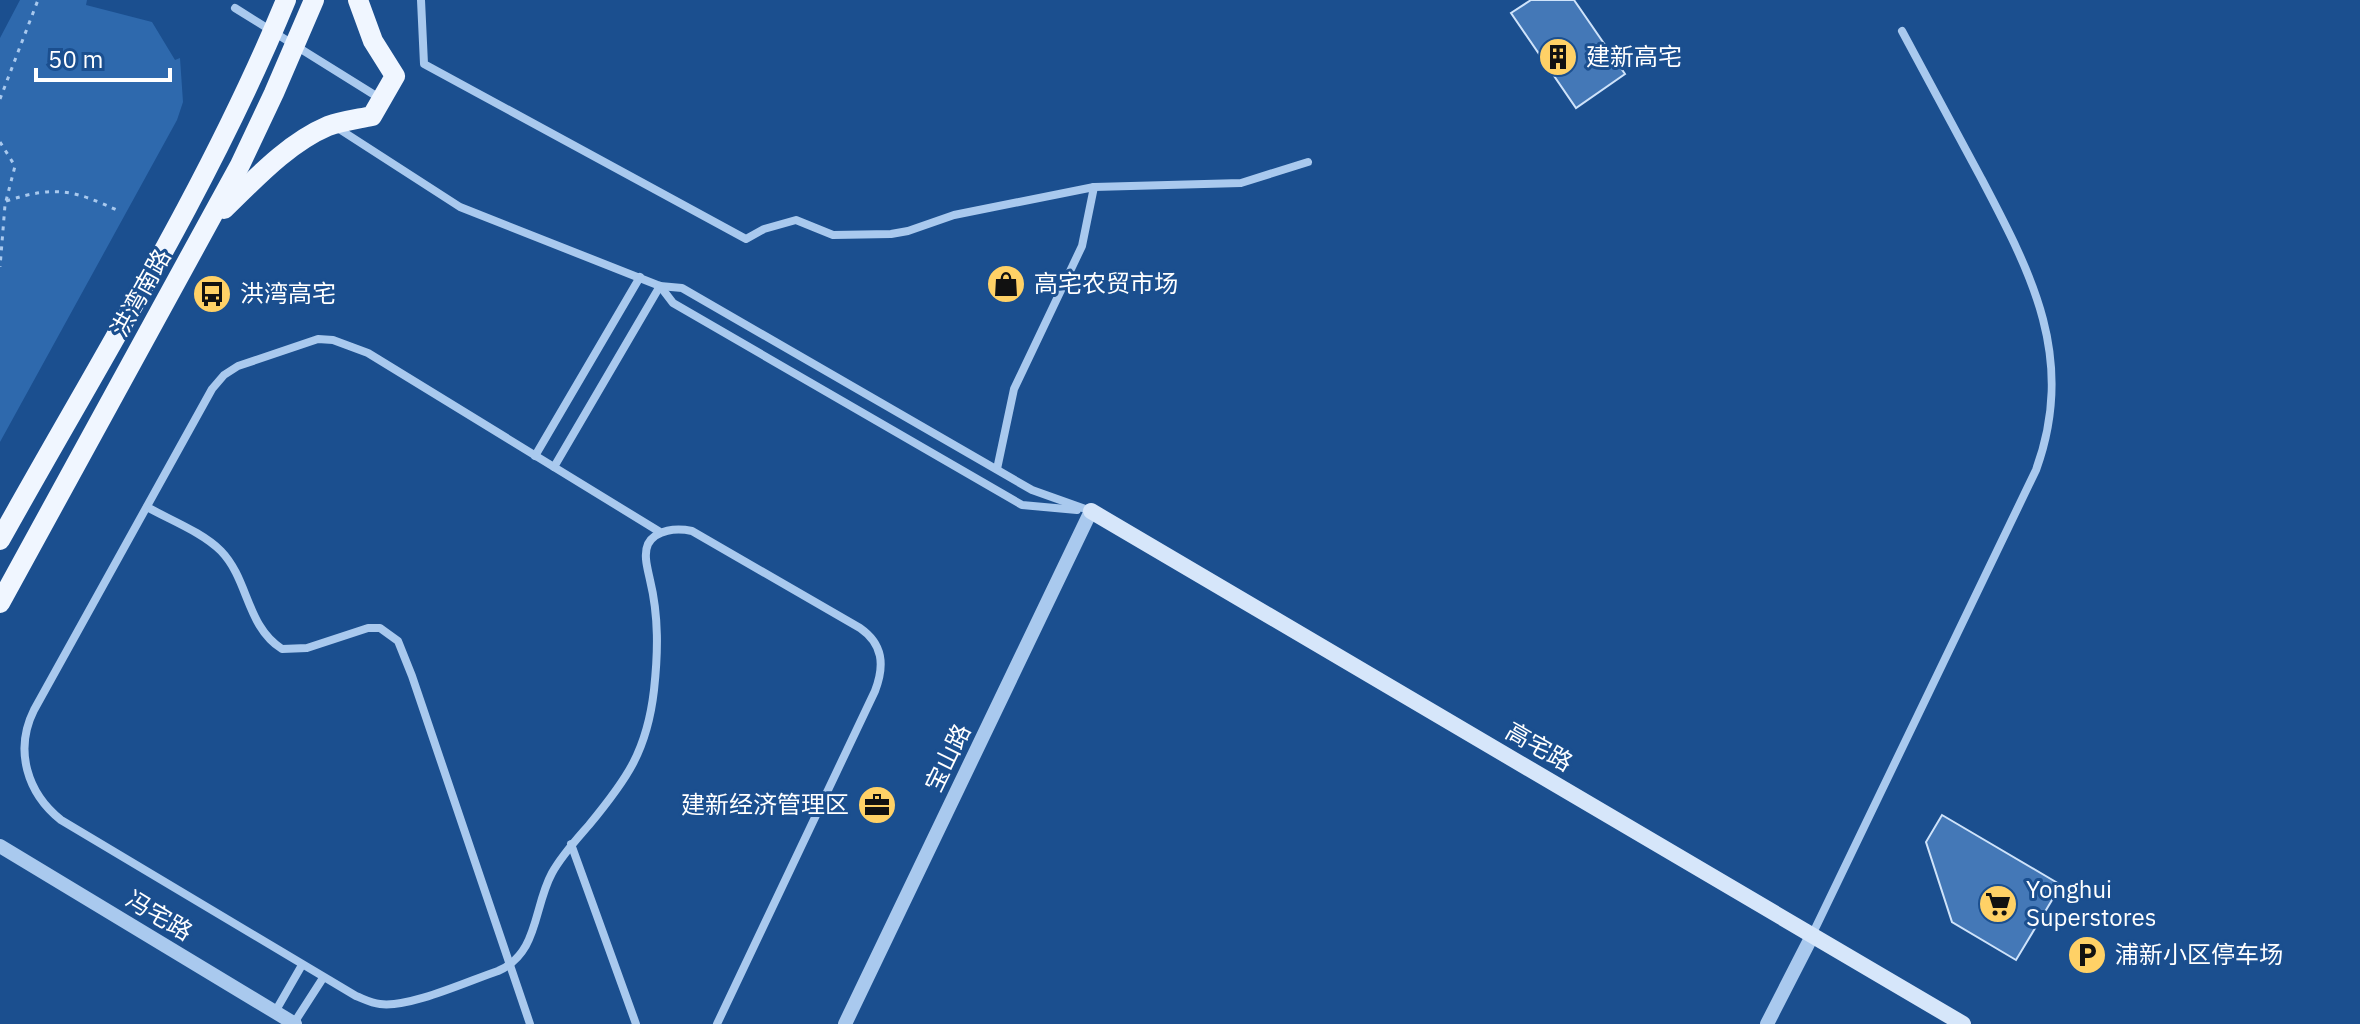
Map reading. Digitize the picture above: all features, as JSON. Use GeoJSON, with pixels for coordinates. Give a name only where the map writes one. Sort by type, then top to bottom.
{"type":"FeatureCollection","features":[{"type":"Feature","properties":{"kind":"main road","name":"洪湾南路"},"geometry":{"type":"LineString","coordinates":[[0,540],[151,276],[214,156],[286,0]]}},
{"type":"Feature","properties":{"kind":"main road","name":"洪湾南路"},"geometry":{"type":"LineString","coordinates":[[0,603],[209,223],[253,138],[314,0]]}},
{"type":"Feature","properties":{"kind":"main road"},"geometry":{"type":"LineString","coordinates":[[209,223],[260,174],[308,136],[332,125],[372,116],[395,76],[373,41],[358,0]]}},
{"type":"Feature","properties":{"kind":"main road","name":"高宅路"},"geometry":{"type":"LineString","coordinates":[[1091,511],[1963,1024]]}},
{"type":"Feature","properties":{"kind":"street"},"geometry":{"type":"LineString","coordinates":[[421,0],[424,64],[746,239],[764,229],[796,220],[833,235],[891,234],[954,215],[1094,187],[1241,183],[1308,162]]}},
{"type":"Feature","properties":{"kind":"street"},"geometry":{"type":"LineString","coordinates":[[235,8],[381,100]]}},
{"type":"Feature","properties":{"kind":"street"},"geometry":{"type":"LineString","coordinates":[[1767,1024],[2036,470],[2046,437],[2051,401],[2052,359],[2048,335],[2029,272],[1902,31]]}},
{"type":"Feature","properties":{"kind":"street"},"geometry":{"type":"LineString","coordinates":[[332,125],[460,207],[660,286],[682,288],[1032,490],[1091,511]]}},
{"type":"Feature","properties":{"kind":"street"},"geometry":{"type":"LineString","coordinates":[[997,469],[1014,389],[1082,246],[1094,187]]}},
{"type":"Feature","properties":{"kind":"street"},"geometry":{"type":"LineString","coordinates":[[535,456],[640,277]]}},
{"type":"Feature","properties":{"kind":"street"},"geometry":{"type":"LineString","coordinates":[[554,467],[660,286]]}},
{"type":"Feature","properties":{"kind":"street"},"geometry":{"type":"LineString","coordinates":[[660,286],[673,303],[1022,505],[1091,511]]}},
{"type":"Feature","properties":{"kind":"street"},"geometry":{"type":"LineString","coordinates":[[660,532],[368,353],[333,340],[318,339],[238,366],[218,381],[147,507],[27,724],[24,749],[31,783],[47,809],[61,820],[323,978],[371,1002],[390,1004],[412,1000],[509,966],[531,937],[550,877],[571,844],[629,771],[646,734],[654,684],[657,619],[648,543],[660,532],[684,529],[702,535],[870,635],[881,658],[880,678],[875,691],[717,1024]]}},
{"type":"Feature","properties":{"kind":"street"},"geometry":{"type":"LineString","coordinates":[[147,507],[221,551],[237,577],[261,631],[282,649],[307,648],[368,628],[380,628],[398,641],[530,1024]]}},
{"type":"Feature","properties":{"kind":"street","name":"宝山路"},"geometry":{"type":"LineString","coordinates":[[845,1024],[1091,511]]}},
{"type":"Feature","properties":{"kind":"street"},"geometry":{"type":"LineString","coordinates":[[571,844],[636,1024]]}},
{"type":"Feature","properties":{"kind":"street","name":"冯宅路"},"geometry":{"type":"LineString","coordinates":[[0,846],[295,1024]]}},
{"type":"Feature","properties":{"kind":"street"},"geometry":{"type":"LineString","coordinates":[[275,1012],[302,965]]}},
{"type":"Feature","properties":{"kind":"street"},"geometry":{"type":"LineString","coordinates":[[295,1024],[323,978]]}},
{"type":"Feature","properties":{"kind":"path"},"geometry":{"type":"LineString","coordinates":[[0,99],[38,0]]}},
{"type":"Feature","properties":{"kind":"path"},"geometry":{"type":"LineString","coordinates":[[0,142],[15,166],[6,201],[0,267]]}},
{"type":"Feature","properties":{"kind":"path"},"geometry":{"type":"LineString","coordinates":[[6,201],[35,192],[61,190],[91,198],[121,212]]}},
{"type":"Feature","properties":{"kind":"shaded area"},"geometry":{"type":"Polygon","coordinates":[[[20,0],[87,0],[86,5],[152,22],[175,60],[180,58],[183,102],[177,120],[0,442],[0,38],[20,0]]]}},
{"type":"Feature","properties":{"kind":"building","name":"建新高宅"},"geometry":{"type":"Polygon","coordinates":[[[1531,0],[1574,0],[1625,74],[1576,108],[1511,13],[1531,0]]]}},
{"type":"Feature","properties":{"kind":"building","name":"Yonghui Superstores"},"geometry":{"type":"Polygon","coordinates":[[[1942,815],[2061,885],[2016,960],[1952,922],[1926,842],[1942,815]]]}},
{"type":"Feature","properties":{"kind":"place","name":"建新高宅"},"geometry":{"type":"Point","coordinates":[1558,57]}},
{"type":"Feature","properties":{"kind":"place","name":"高宅农贸市场"},"geometry":{"type":"Point","coordinates":[1006,284]}},
{"type":"Feature","properties":{"kind":"place","name":"洪湾高宅"},"geometry":{"type":"Point","coordinates":[212,294]}},
{"type":"Feature","properties":{"kind":"place","name":"建新经济管理区"},"geometry":{"type":"Point","coordinates":[877,805]}},
{"type":"Feature","properties":{"kind":"place","name":"Yonghui Superstores"},"geometry":{"type":"Point","coordinates":[1998,904]}},
{"type":"Feature","properties":{"kind":"place","name":"浦新小区停车场"},"geometry":{"type":"Point","coordinates":[2087,955]}}]}
